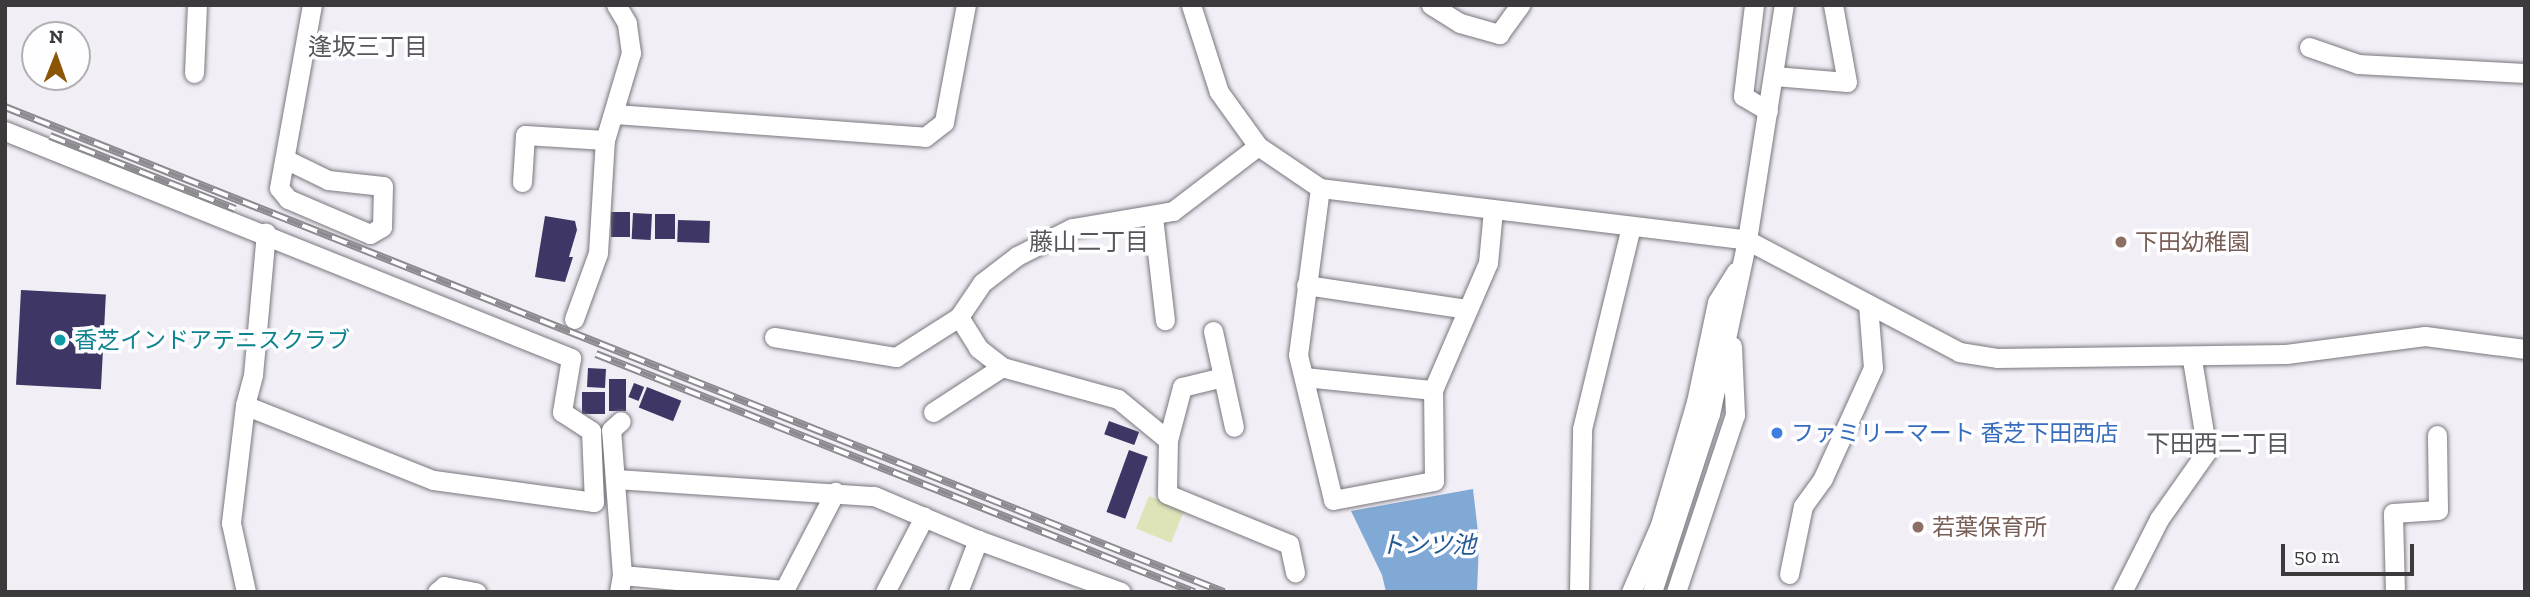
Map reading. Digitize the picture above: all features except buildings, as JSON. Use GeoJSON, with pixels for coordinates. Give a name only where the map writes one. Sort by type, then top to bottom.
{"type":"FeatureCollection","features":[{"type":"Feature","properties":{"kind":"street"},"geometry":{"type":"LineString","coordinates":[[194,73],[197,5]]}},
{"type":"Feature","properties":{"kind":"street"},"geometry":{"type":"LineString","coordinates":[[285,159],[328,180],[383,186],[382,228],[370,234],[288,199],[279,188],[312,5]]}},
{"type":"Feature","properties":{"kind":"street"},"geometry":{"type":"LineString","coordinates":[[574,319],[598,253],[605,140],[615,114],[631,53],[627,23],[616,5]]}},
{"type":"Feature","properties":{"kind":"street"},"geometry":{"type":"LineString","coordinates":[[615,114],[925,137],[944,122],[966,5]]}},
{"type":"Feature","properties":{"kind":"street"},"geometry":{"type":"LineString","coordinates":[[1191,5],[1219,92],[1258,146],[1320,188],[1747,240],[1809,269],[1868,305],[1959,352],[1997,358],[2192,359],[2286,354],[2425,336],[2525,349]]}},
{"type":"Feature","properties":{"kind":"street"},"geometry":{"type":"LineString","coordinates":[[1431,5],[1460,23],[1499,34],[1520,5]]}},
{"type":"Feature","properties":{"kind":"street"},"geometry":{"type":"LineString","coordinates":[[1754,5],[1742,96],[1768,111]]}},
{"type":"Feature","properties":{"kind":"street"},"geometry":{"type":"LineString","coordinates":[[1652,592],[1710,414],[1747,240],[1784,5]]}},
{"type":"Feature","properties":{"kind":"street"},"geometry":{"type":"LineString","coordinates":[[1774,76],[1847,82],[1833,5]]}},
{"type":"Feature","properties":{"kind":"street"},"geometry":{"type":"LineString","coordinates":[[2309,47],[2358,64],[2525,74]]}},
{"type":"Feature","properties":{"kind":"street"},"geometry":{"type":"LineString","coordinates":[[5,131],[266,233],[571,358],[562,412],[591,431],[594,502],[433,480],[245,405]]}},
{"type":"Feature","properties":{"kind":"street"},"geometry":{"type":"LineString","coordinates":[[522,182],[525,135],[605,140]]}},
{"type":"Feature","properties":{"kind":"street"},"geometry":{"type":"LineString","coordinates":[[774,337],[896,357],[959,317],[982,283],[1017,256],[1072,228],[1153,217],[1173,211],[1258,146]]}},
{"type":"Feature","properties":{"kind":"street"},"geometry":{"type":"LineString","coordinates":[[1320,188],[1298,355],[1333,500],[1434,481],[1433,390],[1488,263],[1493,210]]}},
{"type":"Feature","properties":{"kind":"street"},"geometry":{"type":"LineString","coordinates":[[1153,217],[1165,320]]}},
{"type":"Feature","properties":{"kind":"street"},"geometry":{"type":"LineString","coordinates":[[1579,592],[1582,429],[1631,227]]}},
{"type":"Feature","properties":{"kind":"street"},"geometry":{"type":"LineString","coordinates":[[246,592],[231,523],[245,405],[253,375],[266,233]]}},
{"type":"Feature","properties":{"kind":"street"},"geometry":{"type":"LineString","coordinates":[[1631,592],[1660,525],[1696,401],[1717,302],[1742,264]]}},
{"type":"Feature","properties":{"kind":"street"},"geometry":{"type":"LineString","coordinates":[[1306,285],[1466,309]]}},
{"type":"Feature","properties":{"kind":"street"},"geometry":{"type":"LineString","coordinates":[[1789,574],[1803,506],[1823,478],[1873,368],[1868,305]]}},
{"type":"Feature","properties":{"kind":"street"},"geometry":{"type":"LineString","coordinates":[[959,317],[978,348],[1002,368],[1118,399],[1168,440]]}},
{"type":"Feature","properties":{"kind":"street"},"geometry":{"type":"LineString","coordinates":[[1676,592],[1735,415],[1731,317]]}},
{"type":"Feature","properties":{"kind":"street"},"geometry":{"type":"LineString","coordinates":[[1213,331],[1234,427]]}},
{"type":"Feature","properties":{"kind":"street"},"geometry":{"type":"LineString","coordinates":[[2122,592],[2158,519],[2207,451],[2192,359]]}},
{"type":"Feature","properties":{"kind":"street"},"geometry":{"type":"LineString","coordinates":[[933,412],[1002,368]]}},
{"type":"Feature","properties":{"kind":"street"},"geometry":{"type":"LineString","coordinates":[[1223,377],[1182,387],[1168,440],[1167,494],[1290,544],[1295,572]]}},
{"type":"Feature","properties":{"kind":"street"},"geometry":{"type":"LineString","coordinates":[[1304,377],[1433,390]]}},
{"type":"Feature","properties":{"kind":"street"},"geometry":{"type":"LineString","coordinates":[[621,421],[611,430],[616,479],[620,583],[784,591],[835,492]]}},
{"type":"Feature","properties":{"kind":"street"},"geometry":{"type":"LineString","coordinates":[[2395,592],[2393,513],[2438,510],[2437,435]]}},
{"type":"Feature","properties":{"kind":"street"},"geometry":{"type":"LineString","coordinates":[[616,479],[874,496],[1079,584],[1121,592]]}},
{"type":"Feature","properties":{"kind":"street"},"geometry":{"type":"LineString","coordinates":[[885,592],[924,517]]}},
{"type":"Feature","properties":{"kind":"street"},"geometry":{"type":"LineString","coordinates":[[958,592],[978,540]]}},
{"type":"Feature","properties":{"kind":"street"},"geometry":{"type":"LineString","coordinates":[[437,592],[444,586],[476,592]]}},
{"type":"Feature","properties":{"kind":"green space"},"geometry":{"type":"Polygon","coordinates":[[[1149,496],[1184,510],[1171,543],[1136,528],[1149,496]]]}},
{"type":"Feature","properties":{"kind":"water","name":"トンツ池"},"geometry":{"type":"Polygon","coordinates":[[[1473,489],[1479,541],[1477,592],[1386,592],[1382,575],[1351,511],[1473,489]]]}},
{"type":"Feature","properties":{"kind":"railway"},"geometry":{"type":"LineString","coordinates":[[5,107],[1224,592]]}},
{"type":"Feature","properties":{"kind":"railway"},"geometry":{"type":"LineString","coordinates":[[50,136],[235,209]]}},
{"type":"Feature","properties":{"kind":"railway"},"geometry":{"type":"LineString","coordinates":[[596,354],[1194,592]]}},
{"type":"Feature","properties":{"kind":"place","name":"下田幼稚園"},"geometry":{"type":"Point","coordinates":[2121,242]}},
{"type":"Feature","properties":{"kind":"place","name":"香芝インドアテニスクラブ"},"geometry":{"type":"Point","coordinates":[60,340]}},
{"type":"Feature","properties":{"kind":"place","name":"ファミリーマート 香芝下田西店"},"geometry":{"type":"Point","coordinates":[1777,433]}},
{"type":"Feature","properties":{"kind":"place","name":"若葉保育所"},"geometry":{"type":"Point","coordinates":[1918,527]}},
{"type":"Feature","properties":{"kind":"district","name":"逢坂三丁目"},"geometry":{"type":"Point","coordinates":[368,47]}},
{"type":"Feature","properties":{"kind":"district","name":"藤山二丁目"},"geometry":{"type":"Point","coordinates":[1089,242]}},
{"type":"Feature","properties":{"kind":"district","name":"下田西二丁目"},"geometry":{"type":"Point","coordinates":[2218,444]}}]}
